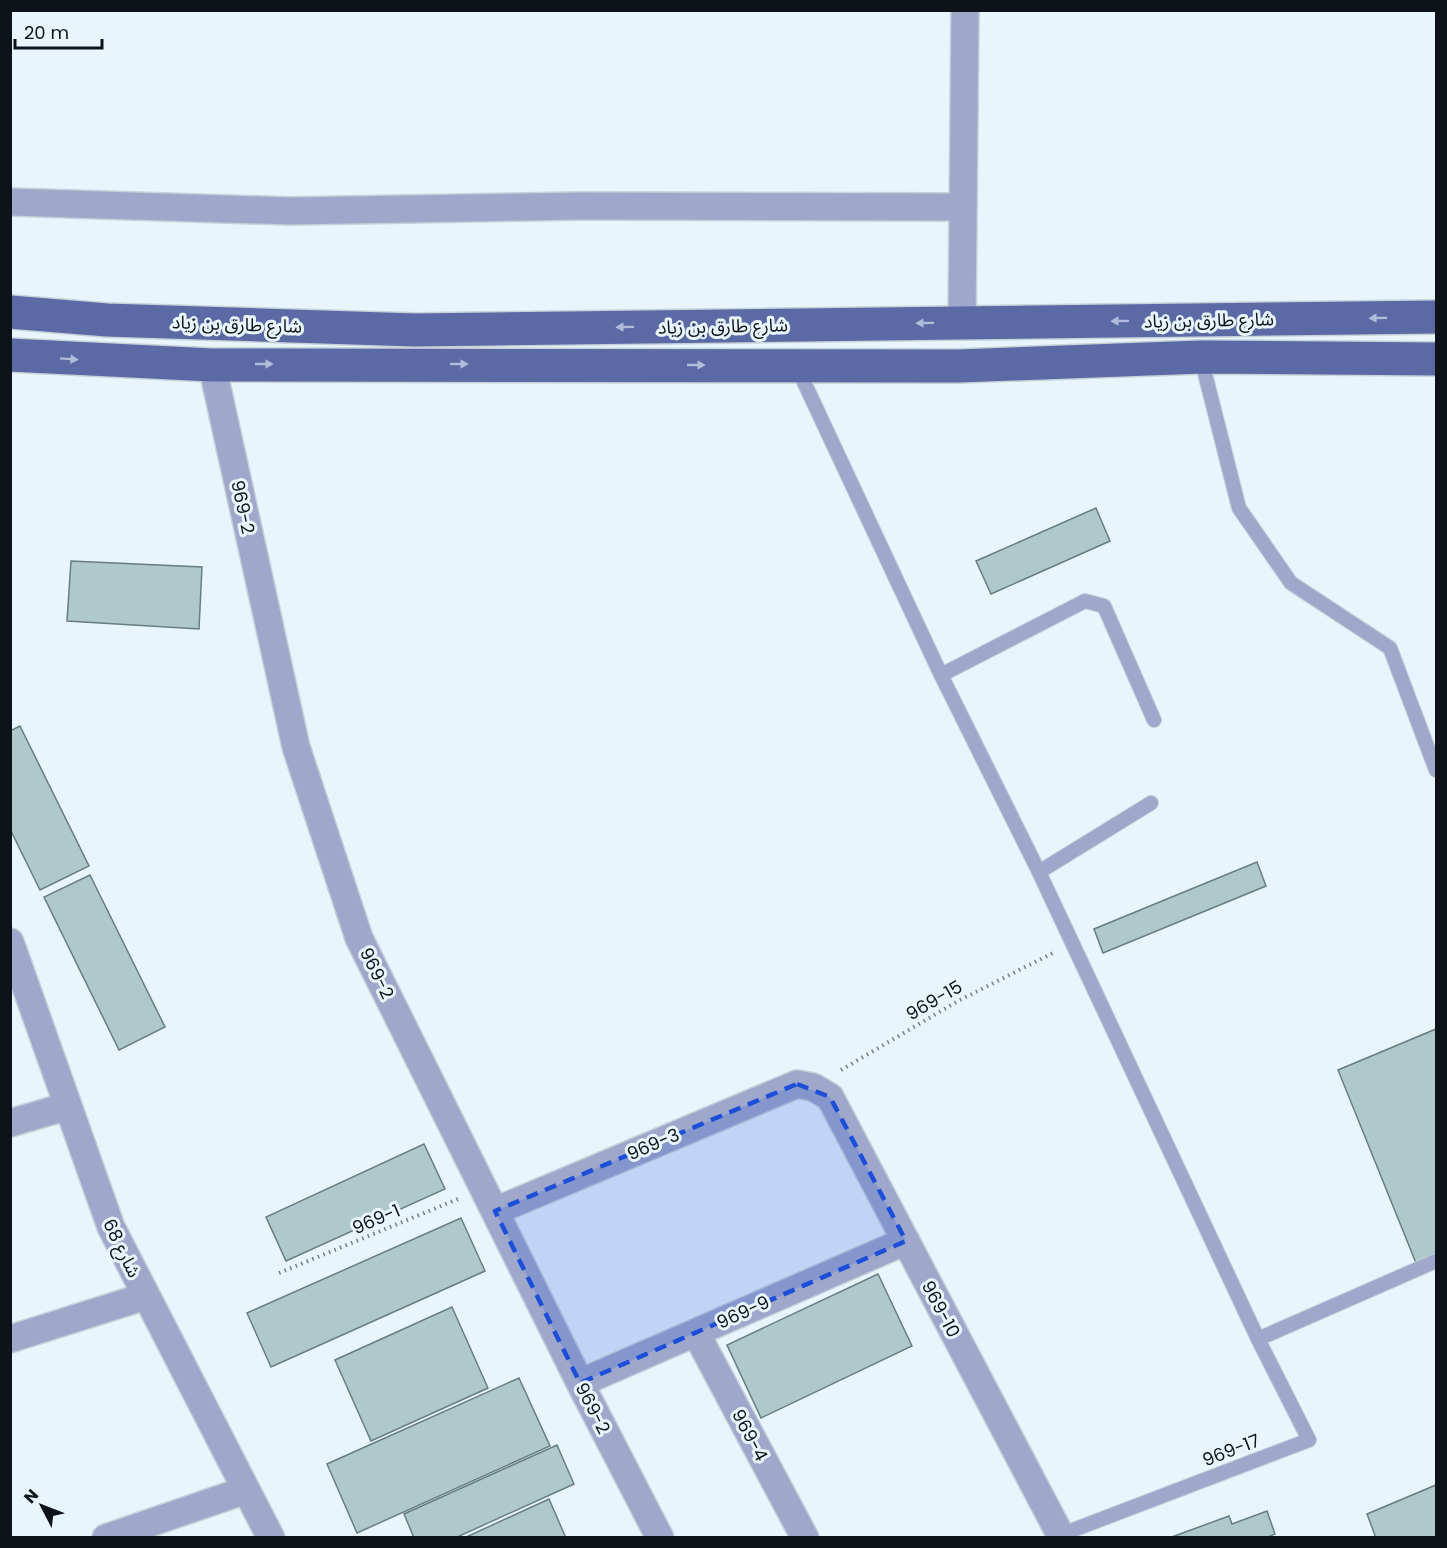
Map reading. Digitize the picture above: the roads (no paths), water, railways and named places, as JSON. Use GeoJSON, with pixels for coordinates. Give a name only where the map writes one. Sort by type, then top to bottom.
{"type":"FeatureCollection","features":[{"type":"Feature","properties":{"kind":"main road","name":"شارع طارق بن زياد"},"geometry":{"type":"LineString","coordinates":[[10,312],[106,320],[416,330],[1437,317]]}},
{"type":"Feature","properties":{"kind":"main road","name":"شارع طارق بن زياد"},"geometry":{"type":"LineString","coordinates":[[10,355],[212,365],[959,366],[1201,357],[1437,359]]}},
{"type":"Feature","properties":{"kind":"street"},"geometry":{"type":"LineString","coordinates":[[962,322],[965,10]]}},
{"type":"Feature","properties":{"kind":"street"},"geometry":{"type":"LineString","coordinates":[[10,202],[290,211],[582,206],[963,207]]}},
{"type":"Feature","properties":{"kind":"street","name":"969-2"},"geometry":{"type":"LineString","coordinates":[[212,365],[296,747],[359,938],[580,1383],[660,1538]]}},
{"type":"Feature","properties":{"kind":"street","name":"شارع 68"},"geometry":{"type":"LineString","coordinates":[[10,942],[111,1227],[271,1538]]}},
{"type":"Feature","properties":{"kind":"street","name":"969-3"},"geometry":{"type":"LineString","coordinates":[[489,1200],[797,1084],[813,1087]]}},
{"type":"Feature","properties":{"kind":"street","name":"969-10"},"geometry":{"type":"LineString","coordinates":[[813,1087],[830,1097],[1061,1536]]}},
{"type":"Feature","properties":{"kind":"street"},"geometry":{"type":"LineString","coordinates":[[10,1123],[68,1106]]}},
{"type":"Feature","properties":{"kind":"street","name":"969-9"},"geometry":{"type":"LineString","coordinates":[[580,1383],[906,1241]]}},
{"type":"Feature","properties":{"kind":"street"},"geometry":{"type":"LineString","coordinates":[[10,1339],[146,1296]]}},
{"type":"Feature","properties":{"kind":"street","name":"969-4"},"geometry":{"type":"LineString","coordinates":[[696,1332],[805,1538]]}},
{"type":"Feature","properties":{"kind":"street"},"geometry":{"type":"LineString","coordinates":[[106,1538],[246,1490]]}},
{"type":"Feature","properties":{"kind":"lane"},"geometry":{"type":"LineString","coordinates":[[1201,357],[1239,508],[1291,583],[1390,648],[1437,770]]}},
{"type":"Feature","properties":{"kind":"lane"},"geometry":{"type":"LineString","coordinates":[[795,365],[941,675],[1039,872],[1258,1339],[1437,1261]]}},
{"type":"Feature","properties":{"kind":"lane"},"geometry":{"type":"LineString","coordinates":[[941,675],[1084,601],[1104,606],[1154,720]]}},
{"type":"Feature","properties":{"kind":"lane"},"geometry":{"type":"LineString","coordinates":[[1039,872],[1150,803]]}},
{"type":"Feature","properties":{"kind":"lane","name":"969-17"},"geometry":{"type":"LineString","coordinates":[[1061,1536],[1309,1440],[1258,1339]]}}]}
